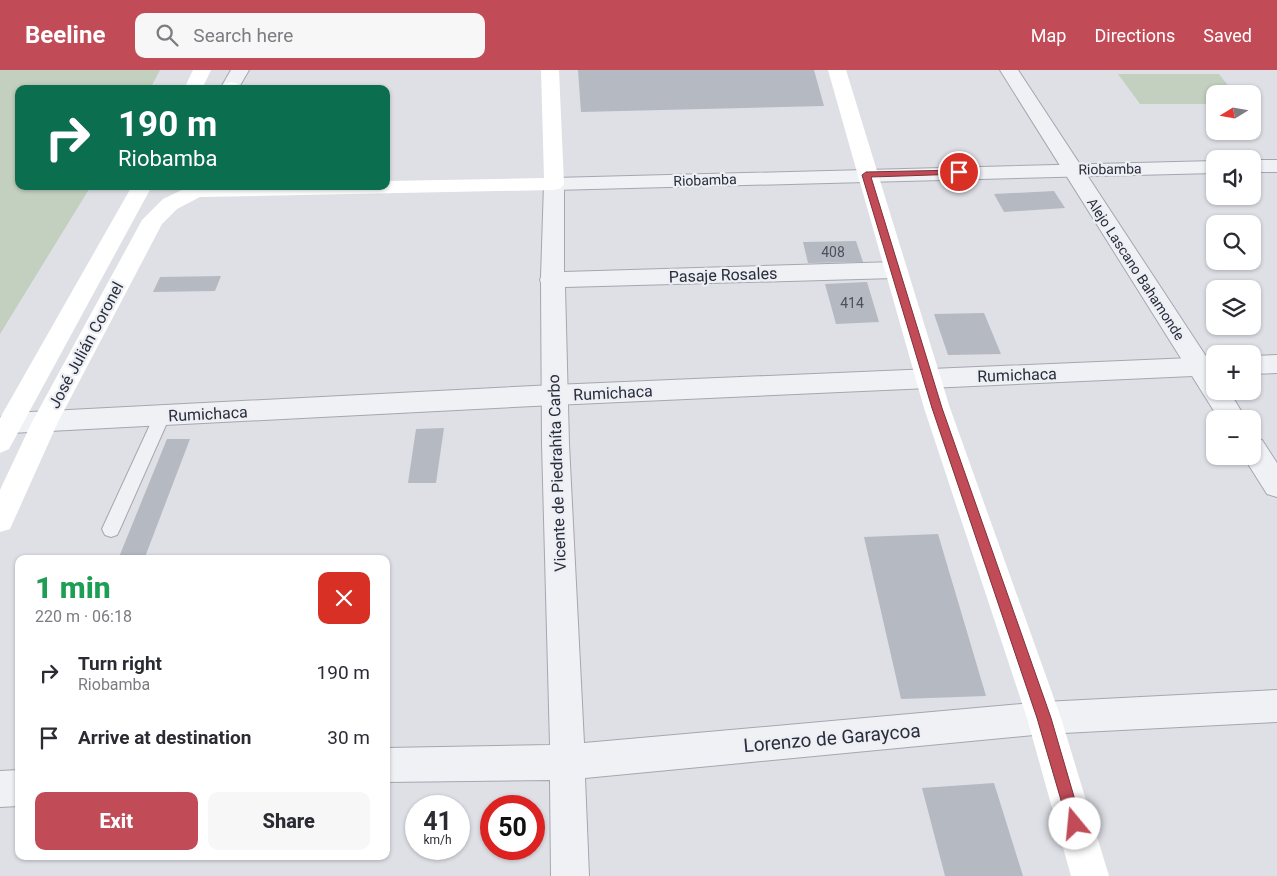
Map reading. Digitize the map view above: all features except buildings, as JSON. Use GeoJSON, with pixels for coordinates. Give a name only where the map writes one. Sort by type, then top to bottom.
{"type":"FeatureCollection","features":[{"type":"Feature","properties":{"kind":"main road"},"geometry":{"type":"LineString","coordinates":[[195,85],[202,70]]}},
{"type":"Feature","properties":{"kind":"main road","name":"Vicente de Piedrahíta Carbo"},"geometry":{"type":"LineString","coordinates":[[550,70],[554,184]]}},
{"type":"Feature","properties":{"kind":"main road"},"geometry":{"type":"LineString","coordinates":[[837,70],[866,175],[928,378],[1044,718],[1090,876]]}},
{"type":"Feature","properties":{"kind":"main road","name":"Riobamba"},"geometry":{"type":"LineString","coordinates":[[390,186],[554,184]]}},
{"type":"Feature","properties":{"kind":"main road","name":"José Julián Coronel"},"geometry":{"type":"LineString","coordinates":[[5,432],[140,190]]}},
{"type":"Feature","properties":{"kind":"main road","name":"José Julián Coronel"},"geometry":{"type":"LineString","coordinates":[[0,520],[45,422],[153,220],[170,204],[192,190]]}},
{"type":"Feature","properties":{"kind":"street"},"geometry":{"type":"LineString","coordinates":[[232,85],[240,70]]}},
{"type":"Feature","properties":{"kind":"street","name":"Alejo Lascano Bahamonde"},"geometry":{"type":"LineString","coordinates":[[1009,70],[1072,170],[1206,366]]}},
{"type":"Feature","properties":{"kind":"street"},"geometry":{"type":"LineString","coordinates":[[1261,166],[1277,166]]}},
{"type":"Feature","properties":{"kind":"street","name":"Riobamba"},"geometry":{"type":"LineString","coordinates":[[554,184],[1206,167]]}},
{"type":"Feature","properties":{"kind":"street","name":"Vicente de Piedrahíta Carbo"},"geometry":{"type":"LineString","coordinates":[[554,184],[551,280],[568,762],[570,876]]}},
{"type":"Feature","properties":{"kind":"street","name":"Pasaje Rosales"},"geometry":{"type":"LineString","coordinates":[[551,280],[895,270]]}},
{"type":"Feature","properties":{"kind":"street"},"geometry":{"type":"LineString","coordinates":[[1261,365],[1277,364]]}},
{"type":"Feature","properties":{"kind":"street","name":"Rumichaca"},"geometry":{"type":"LineString","coordinates":[[5,432],[45,422],[554,395],[1206,367]]}},
{"type":"Feature","properties":{"kind":"street"},"geometry":{"type":"LineString","coordinates":[[1261,462],[1277,486]]}},
{"type":"Feature","properties":{"kind":"street","name":"Lorenzo de Garaycoa"},"geometry":{"type":"LineString","coordinates":[[390,765],[568,762],[1044,718],[1277,706]]}},
{"type":"Feature","properties":{"kind":"street"},"geometry":{"type":"LineString","coordinates":[[0,789],[15,788]]}},
{"type":"Feature","properties":{"kind":"lane"},"geometry":{"type":"LineString","coordinates":[[111,530],[162,416]]}},
{"type":"Feature","properties":{"kind":"green space"},"geometry":{"type":"Polygon","coordinates":[[[0,70],[160,70],[152,85],[15,85],[15,190],[89,190],[0,334],[0,70]]]}},
{"type":"Feature","properties":{"kind":"green space"},"geometry":{"type":"Polygon","coordinates":[[[1118,74],[1219,74],[1228,85],[1206,85],[1206,104],[1140,104],[1118,74]]]}},
{"type":"Feature","properties":{"kind":"route"},"geometry":{"type":"LineString","coordinates":[[959,172],[866,175],[937,408],[1044,718],[1075,824]]}}]}
